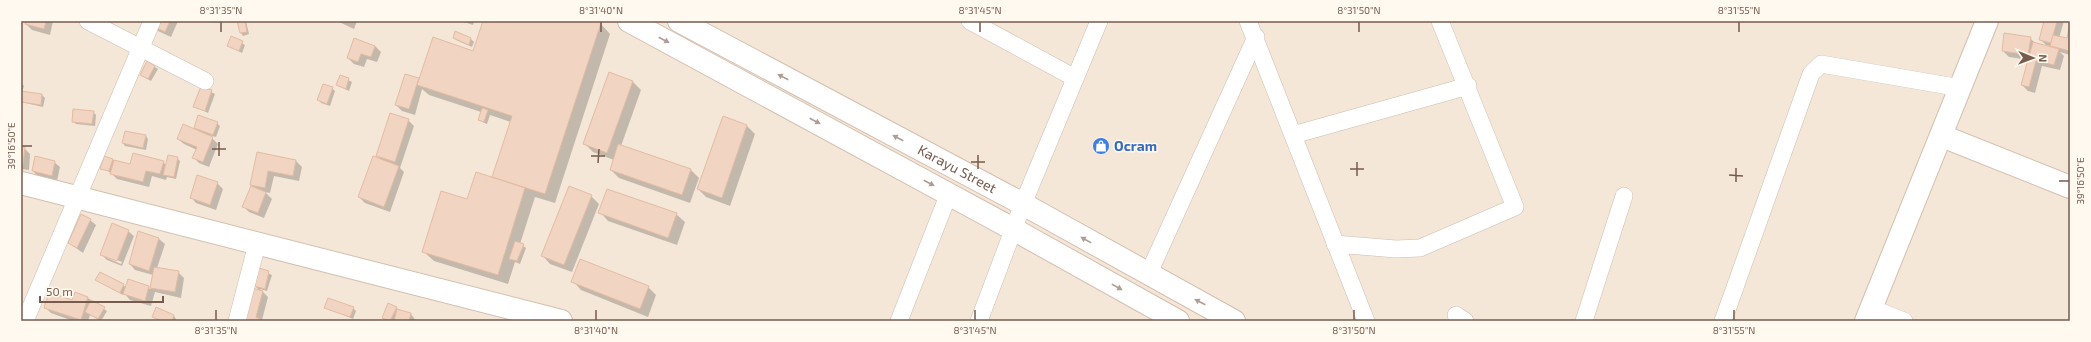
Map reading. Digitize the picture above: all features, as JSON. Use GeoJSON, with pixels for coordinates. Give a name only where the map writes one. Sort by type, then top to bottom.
{"type":"FeatureCollection","features":[{"type":"Feature","properties":{"kind":"main road","name":"Karayu Street"},"geometry":{"type":"LineString","coordinates":[[629,21],[1014,228],[1178,321]]}},
{"type":"Feature","properties":{"kind":"main road","name":"Karayu Street"},"geometry":{"type":"LineString","coordinates":[[678,21],[1023,204],[1148,275],[1234,321]]}},
{"type":"Feature","properties":{"kind":"main road"},"geometry":{"type":"LineString","coordinates":[[1869,315],[1987,21]]}},
{"type":"Feature","properties":{"kind":"main road"},"geometry":{"type":"LineString","coordinates":[[1942,136],[2070,187]]}},
{"type":"Feature","properties":{"kind":"main road"},"geometry":{"type":"LineString","coordinates":[[21,183],[561,321]]}},
{"type":"Feature","properties":{"kind":"street"},"geometry":{"type":"LineString","coordinates":[[88,21],[205,81]]}},
{"type":"Feature","properties":{"kind":"street"},"geometry":{"type":"LineString","coordinates":[[25,321],[152,21]]}},
{"type":"Feature","properties":{"kind":"street"},"geometry":{"type":"LineString","coordinates":[[970,21],[987,26],[1075,78]]}},
{"type":"Feature","properties":{"kind":"street"},"geometry":{"type":"LineString","coordinates":[[979,321],[1023,204],[1099,21]]}},
{"type":"Feature","properties":{"kind":"street"},"geometry":{"type":"LineString","coordinates":[[1248,21],[1256,37],[1366,321]]}},
{"type":"Feature","properties":{"kind":"street"},"geometry":{"type":"LineString","coordinates":[[1335,244],[1396,249],[1420,248],[1515,207],[1468,86],[1440,21]]}},
{"type":"Feature","properties":{"kind":"street"},"geometry":{"type":"LineString","coordinates":[[1148,275],[1256,37]]}},
{"type":"Feature","properties":{"kind":"street"},"geometry":{"type":"LineString","coordinates":[[1723,321],[1811,74],[1821,64],[1961,88]]}},
{"type":"Feature","properties":{"kind":"street"},"geometry":{"type":"LineString","coordinates":[[1293,135],[1468,86]]}},
{"type":"Feature","properties":{"kind":"street"},"geometry":{"type":"LineString","coordinates":[[899,321],[948,193]]}},
{"type":"Feature","properties":{"kind":"street"},"geometry":{"type":"LineString","coordinates":[[1584,321],[1624,196]]}},
{"type":"Feature","properties":{"kind":"street"},"geometry":{"type":"LineString","coordinates":[[237,321],[257,244]]}},
{"type":"Feature","properties":{"kind":"street"},"geometry":{"type":"LineString","coordinates":[[1869,315],[1904,321]]}},
{"type":"Feature","properties":{"kind":"shaded area"},"geometry":{"type":"Polygon","coordinates":[[[21,21],[2070,21],[2070,321],[21,321],[21,21]]]}},
{"type":"Feature","properties":{"kind":"building"},"geometry":{"type":"Polygon","coordinates":[[[26,21],[46,21],[44,29],[25,24],[26,21]]]}},
{"type":"Feature","properties":{"kind":"building"},"geometry":{"type":"Polygon","coordinates":[[[153,21],[170,21],[165,32],[151,25],[153,21]]]}},
{"type":"Feature","properties":{"kind":"building"},"geometry":{"type":"Polygon","coordinates":[[[237,21],[245,21],[247,32],[240,33],[237,21]]]}},
{"type":"Feature","properties":{"kind":"building"},"geometry":{"type":"Polygon","coordinates":[[[483,21],[596,21],[601,23],[545,194],[492,177],[512,116],[417,85],[433,37],[473,51],[483,21]]]}},
{"type":"Feature","properties":{"kind":"building"},"geometry":{"type":"Polygon","coordinates":[[[2044,21],[2057,21],[2051,43],[2039,40],[2044,21]]]}},
{"type":"Feature","properties":{"kind":"building"},"geometry":{"type":"Polygon","coordinates":[[[2070,24],[2070,51],[2050,46],[2053,35],[2067,38],[2070,24]]]}},
{"type":"Feature","properties":{"kind":"building"},"geometry":{"type":"Polygon","coordinates":[[[455,31],[471,38],[469,45],[453,38],[455,31]]]}},
{"type":"Feature","properties":{"kind":"building"},"geometry":{"type":"Polygon","coordinates":[[[2004,33],[2031,37],[2028,55],[2002,51],[2004,33]]]}},
{"type":"Feature","properties":{"kind":"building"},"geometry":{"type":"Polygon","coordinates":[[[231,36],[243,41],[239,51],[227,46],[231,36]]]}},
{"type":"Feature","properties":{"kind":"building"},"geometry":{"type":"Polygon","coordinates":[[[354,38],[375,46],[371,57],[361,54],[358,62],[347,58],[354,38]]]}},
{"type":"Feature","properties":{"kind":"building"},"geometry":{"type":"Polygon","coordinates":[[[2033,42],[2059,49],[2054,65],[2036,61],[2029,87],[2021,85],[2033,42]]]}},
{"type":"Feature","properties":{"kind":"building"},"geometry":{"type":"Polygon","coordinates":[[[147,61],[155,66],[148,79],[140,75],[147,61]]]}},
{"type":"Feature","properties":{"kind":"building"},"geometry":{"type":"Polygon","coordinates":[[[609,72],[633,81],[607,153],[583,144],[609,72]]]}},
{"type":"Feature","properties":{"kind":"building"},"geometry":{"type":"Polygon","coordinates":[[[405,74],[419,78],[409,109],[395,105],[405,74]]]}},
{"type":"Feature","properties":{"kind":"building"},"geometry":{"type":"Polygon","coordinates":[[[340,75],[349,78],[346,89],[336,85],[340,75]]]}},
{"type":"Feature","properties":{"kind":"building"},"geometry":{"type":"Polygon","coordinates":[[[323,84],[333,87],[327,104],[317,100],[323,84]]]}},
{"type":"Feature","properties":{"kind":"building"},"geometry":{"type":"Polygon","coordinates":[[[201,86],[212,90],[205,111],[193,107],[201,86]]]}},
{"type":"Feature","properties":{"kind":"building"},"geometry":{"type":"Polygon","coordinates":[[[21,91],[42,94],[41,105],[21,102],[21,91]]]}},
{"type":"Feature","properties":{"kind":"building"},"geometry":{"type":"Polygon","coordinates":[[[482,108],[488,110],[484,122],[478,120],[482,108]]]}},
{"type":"Feature","properties":{"kind":"building"},"geometry":{"type":"Polygon","coordinates":[[[73,109],[94,111],[92,124],[72,122],[73,109]]]}},
{"type":"Feature","properties":{"kind":"building"},"geometry":{"type":"Polygon","coordinates":[[[390,113],[409,119],[395,162],[376,156],[390,113]]]}},
{"type":"Feature","properties":{"kind":"building"},"geometry":{"type":"Polygon","coordinates":[[[198,115],[218,122],[213,135],[194,128],[198,115]]]}},
{"type":"Feature","properties":{"kind":"building"},"geometry":{"type":"Polygon","coordinates":[[[723,116],[747,125],[722,198],[697,189],[723,116]]]}},
{"type":"Feature","properties":{"kind":"building"},"geometry":{"type":"Polygon","coordinates":[[[183,124],[213,137],[203,162],[192,158],[197,147],[177,139],[183,124]]]}},
{"type":"Feature","properties":{"kind":"building"},"geometry":{"type":"Polygon","coordinates":[[[125,131],[146,135],[143,148],[122,143],[125,131]]]}},
{"type":"Feature","properties":{"kind":"building"},"geometry":{"type":"Polygon","coordinates":[[[618,144],[691,169],[682,195],[610,170],[618,144]]]}},
{"type":"Feature","properties":{"kind":"building"},"geometry":{"type":"Polygon","coordinates":[[[21,147],[25,147],[23,165],[21,165],[21,147]]]}},
{"type":"Feature","properties":{"kind":"building"},"geometry":{"type":"Polygon","coordinates":[[[257,152],[296,160],[293,176],[268,171],[265,188],[250,185],[257,152]]]}},
{"type":"Feature","properties":{"kind":"building"},"geometry":{"type":"Polygon","coordinates":[[[133,153],[164,161],[160,174],[146,171],[143,182],[110,174],[114,160],[130,164],[133,153]]]}},
{"type":"Feature","properties":{"kind":"building"},"geometry":{"type":"Polygon","coordinates":[[[168,155],[178,157],[174,177],[163,175],[168,155]]]}},
{"type":"Feature","properties":{"kind":"building"},"geometry":{"type":"Polygon","coordinates":[[[35,156],[55,161],[52,176],[32,171],[35,156]]]}},
{"type":"Feature","properties":{"kind":"building"},"geometry":{"type":"Polygon","coordinates":[[[104,156],[113,159],[109,171],[100,169],[104,156]]]}},
{"type":"Feature","properties":{"kind":"building"},"geometry":{"type":"Polygon","coordinates":[[[373,156],[399,166],[384,207],[358,197],[373,156]]]}},
{"type":"Feature","properties":{"kind":"building"},"geometry":{"type":"Polygon","coordinates":[[[476,172],[525,188],[498,275],[422,252],[441,191],[467,199],[476,172]]]}},
{"type":"Feature","properties":{"kind":"building"},"geometry":{"type":"Polygon","coordinates":[[[197,175],[218,182],[210,205],[190,198],[197,175]]]}},
{"type":"Feature","properties":{"kind":"building"},"geometry":{"type":"Polygon","coordinates":[[[251,186],[266,192],[258,213],[242,207],[251,186]]]}},
{"type":"Feature","properties":{"kind":"building"},"geometry":{"type":"Polygon","coordinates":[[[569,186],[592,195],[564,265],[541,256],[569,186]]]}},
{"type":"Feature","properties":{"kind":"building"},"geometry":{"type":"Polygon","coordinates":[[[607,189],[677,213],[668,238],[598,213],[607,189]]]}},
{"type":"Feature","properties":{"kind":"building"},"geometry":{"type":"Polygon","coordinates":[[[81,214],[91,219],[77,248],[68,243],[81,214]]]}},
{"type":"Feature","properties":{"kind":"building"},"geometry":{"type":"Polygon","coordinates":[[[112,223],[129,230],[117,261],[100,255],[112,223]]]}},
{"type":"Feature","properties":{"kind":"building"},"geometry":{"type":"Polygon","coordinates":[[[138,231],[159,238],[149,271],[129,264],[138,231]]]}},
{"type":"Feature","properties":{"kind":"building"},"geometry":{"type":"Polygon","coordinates":[[[515,241],[524,244],[517,261],[509,259],[515,241]]]}},
{"type":"Feature","properties":{"kind":"building"},"geometry":{"type":"Polygon","coordinates":[[[580,259],[649,286],[640,309],[571,282],[580,259]]]}},
{"type":"Feature","properties":{"kind":"building"},"geometry":{"type":"Polygon","coordinates":[[[154,267],[179,271],[175,292],[150,288],[154,267]]]}},
{"type":"Feature","properties":{"kind":"building"},"geometry":{"type":"Polygon","coordinates":[[[259,268],[269,271],[265,289],[254,286],[259,268]]]}},
{"type":"Feature","properties":{"kind":"building"},"geometry":{"type":"Polygon","coordinates":[[[100,272],[124,284],[120,293],[95,280],[100,272]]]}},
{"type":"Feature","properties":{"kind":"building"},"geometry":{"type":"Polygon","coordinates":[[[128,279],[149,286],[145,301],[123,294],[128,279]]]}},
{"type":"Feature","properties":{"kind":"building"},"geometry":{"type":"Polygon","coordinates":[[[249,287],[263,291],[256,317],[264,321],[239,321],[249,287]]]}},
{"type":"Feature","properties":{"kind":"building"},"geometry":{"type":"Polygon","coordinates":[[[49,292],[72,300],[75,292],[88,297],[81,320],[44,308],[49,292]]]}},
{"type":"Feature","properties":{"kind":"building"},"geometry":{"type":"Polygon","coordinates":[[[328,298],[354,307],[350,317],[324,308],[328,298]]]}},
{"type":"Feature","properties":{"kind":"building"},"geometry":{"type":"Polygon","coordinates":[[[91,300],[105,307],[98,319],[85,312],[91,300]]]}},
{"type":"Feature","properties":{"kind":"building"},"geometry":{"type":"Polygon","coordinates":[[[388,303],[397,307],[390,321],[382,318],[388,303]]]}},
{"type":"Feature","properties":{"kind":"building"},"geometry":{"type":"Polygon","coordinates":[[[156,307],[174,315],[172,321],[162,321],[152,317],[156,307]]]}},
{"type":"Feature","properties":{"kind":"building"},"geometry":{"type":"Polygon","coordinates":[[[397,309],[411,313],[409,321],[394,321],[397,309]]]}},
{"type":"Feature","properties":{"kind":"place","name":"Ocram"},"geometry":{"type":"Point","coordinates":[1101,146]}}]}
